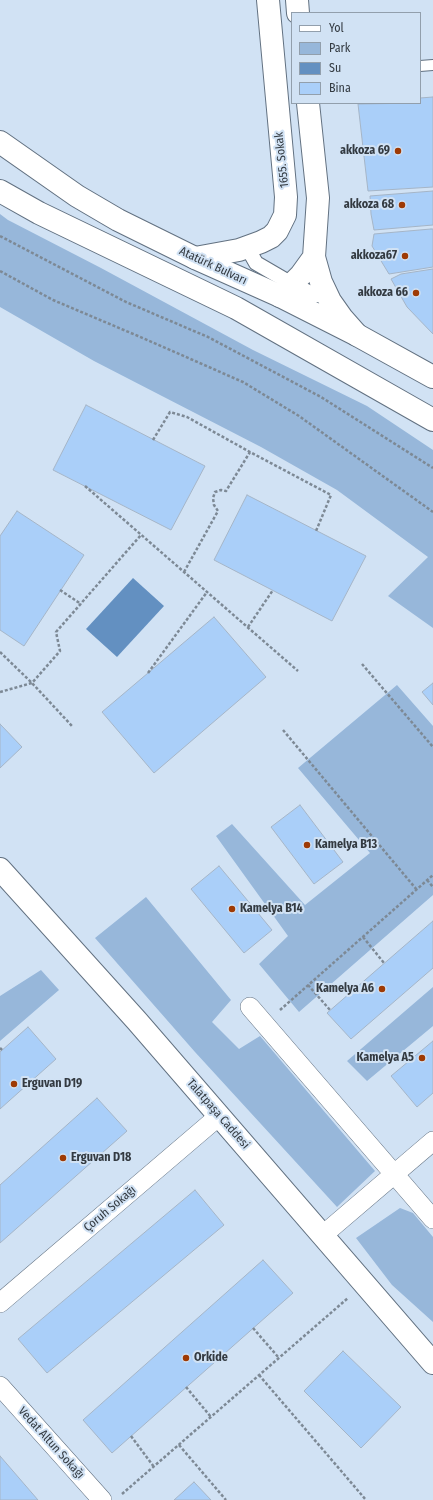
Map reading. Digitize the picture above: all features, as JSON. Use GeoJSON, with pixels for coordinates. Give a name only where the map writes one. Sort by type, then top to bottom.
{"type":"FeatureCollection","features":[{"type":"Feature","properties":{"kind":"street","name":"1655. Sokak"},"geometry":{"type":"LineString","coordinates":[[195,258],[247,247],[261,242],[277,231],[285,216],[286,207],[268,0]]}},
{"type":"Feature","properties":{"kind":"street"},"geometry":{"type":"LineString","coordinates":[[297,0],[298,12]]}},
{"type":"Feature","properties":{"kind":"street"},"geometry":{"type":"LineString","coordinates":[[308,104],[318,198],[314,258],[325,292],[336,310],[357,335]]}},
{"type":"Feature","properties":{"kind":"street","name":"Atatürk Bulvarı"},"geometry":{"type":"LineString","coordinates":[[0,142],[84,200],[118,220],[195,258],[286,290],[357,335],[433,377]]}},
{"type":"Feature","properties":{"kind":"street"},"geometry":{"type":"LineString","coordinates":[[0,191],[39,213],[236,308],[433,420]]}},
{"type":"Feature","properties":{"kind":"street"},"geometry":{"type":"LineString","coordinates":[[247,247],[256,263],[286,290],[315,295],[320,295],[325,292]]}},
{"type":"Feature","properties":{"kind":"street"},"geometry":{"type":"LineString","coordinates":[[236,308],[257,308],[266,305],[286,290],[302,275],[314,258]]}},
{"type":"Feature","properties":{"kind":"street","name":"Talatpaşa Caddesi"},"geometry":{"type":"LineString","coordinates":[[0,869],[137,1021],[433,1362]]}},
{"type":"Feature","properties":{"kind":"street"},"geometry":{"type":"LineString","coordinates":[[250,1007],[433,1219]]}},
{"type":"Feature","properties":{"kind":"street","name":"Çoruh Sokağı"},"geometry":{"type":"LineString","coordinates":[[0,1303],[219,1116]]}},
{"type":"Feature","properties":{"kind":"street"},"geometry":{"type":"LineString","coordinates":[[322,1235],[433,1142]]}},
{"type":"Feature","properties":{"kind":"street","name":"Vedat Altun Sokağı"},"geometry":{"type":"LineString","coordinates":[[0,1386],[102,1500]]}},
{"type":"Feature","properties":{"kind":"lane"},"geometry":{"type":"LineString","coordinates":[[421,66],[433,65]]}},
{"type":"Feature","properties":{"kind":"path"},"geometry":{"type":"LineString","coordinates":[[0,236],[126,302],[208,337],[320,397],[433,468]]}},
{"type":"Feature","properties":{"kind":"path"},"geometry":{"type":"LineString","coordinates":[[0,271],[53,300],[243,382],[299,416],[433,512]]}},
{"type":"Feature","properties":{"kind":"path"},"geometry":{"type":"LineString","coordinates":[[153,440],[170,412],[187,417],[331,494],[316,531]]}},
{"type":"Feature","properties":{"kind":"path"},"geometry":{"type":"LineString","coordinates":[[184,572],[218,512],[214,505],[213,498],[215,492],[221,490],[226,491],[250,452]]}},
{"type":"Feature","properties":{"kind":"path"},"geometry":{"type":"LineString","coordinates":[[85,486],[298,671]]}},
{"type":"Feature","properties":{"kind":"path"},"geometry":{"type":"LineString","coordinates":[[0,692],[32,683],[60,652],[56,632],[141,535]]}},
{"type":"Feature","properties":{"kind":"path"},"geometry":{"type":"LineString","coordinates":[[60,590],[81,604]]}},
{"type":"Feature","properties":{"kind":"path"},"geometry":{"type":"LineString","coordinates":[[248,627],[273,590]]}},
{"type":"Feature","properties":{"kind":"path"},"geometry":{"type":"LineString","coordinates":[[148,673],[207,592]]}},
{"type":"Feature","properties":{"kind":"path"},"geometry":{"type":"LineString","coordinates":[[0,652],[32,683],[72,726]]}},
{"type":"Feature","properties":{"kind":"path"},"geometry":{"type":"LineString","coordinates":[[362,664],[433,747]]}},
{"type":"Feature","properties":{"kind":"path"},"geometry":{"type":"LineString","coordinates":[[283,730],[417,890]]}},
{"type":"Feature","properties":{"kind":"path"},"geometry":{"type":"LineString","coordinates":[[264,1024],[433,876]]}},
{"type":"Feature","properties":{"kind":"path"},"geometry":{"type":"LineString","coordinates":[[427,880],[433,887]]}},
{"type":"Feature","properties":{"kind":"path"},"geometry":{"type":"LineString","coordinates":[[363,937],[384,963]]}},
{"type":"Feature","properties":{"kind":"path"},"geometry":{"type":"LineString","coordinates":[[308,985],[330,1010]]}},
{"type":"Feature","properties":{"kind":"path"},"geometry":{"type":"LineString","coordinates":[[121,1495],[365,1284]]}},
{"type":"Feature","properties":{"kind":"path"},"geometry":{"type":"LineString","coordinates":[[253,1328],[279,1358]]}},
{"type":"Feature","properties":{"kind":"path"},"geometry":{"type":"LineString","coordinates":[[259,1375],[366,1500]]}},
{"type":"Feature","properties":{"kind":"path"},"geometry":{"type":"LineString","coordinates":[[186,1387],[211,1417]]}},
{"type":"Feature","properties":{"kind":"path"},"geometry":{"type":"LineString","coordinates":[[131,1436],[154,1467]]}},
{"type":"Feature","properties":{"kind":"path"},"geometry":{"type":"LineString","coordinates":[[179,1445],[226,1500]]}},
{"type":"Feature","properties":{"kind":"green space"},"geometry":{"type":"Polygon","coordinates":[[[0,214],[8,220],[253,350],[367,406],[433,450],[433,628],[388,596],[428,557],[337,490],[261,447],[94,361],[0,307],[0,214]]]}},
{"type":"Feature","properties":{"kind":"green space"},"geometry":{"type":"Polygon","coordinates":[[[397,685],[433,726],[433,895],[299,1012],[259,964],[288,936],[216,836],[232,824],[305,905],[370,853],[298,768],[397,685]]]}},
{"type":"Feature","properties":{"kind":"green space"},"geometry":{"type":"Polygon","coordinates":[[[146,897],[231,1000],[212,1022],[239,1049],[260,1036],[375,1171],[337,1207],[195,1052],[95,938],[146,897]]]}},
{"type":"Feature","properties":{"kind":"green space"},"geometry":{"type":"Polygon","coordinates":[[[41,970],[59,990],[0,1041],[0,996],[41,970]]]}},
{"type":"Feature","properties":{"kind":"green space"},"geometry":{"type":"Polygon","coordinates":[[[433,987],[433,1026],[367,1081],[347,1061],[433,987]]]}},
{"type":"Feature","properties":{"kind":"green space"},"geometry":{"type":"Polygon","coordinates":[[[400,1208],[413,1213],[433,1237],[433,1322],[392,1285],[356,1238],[400,1208]]]}},
{"type":"Feature","properties":{"kind":"water"},"geometry":{"type":"Polygon","coordinates":[[[133,578],[164,606],[117,657],[86,629],[133,578]]]}},
{"type":"Feature","properties":{"kind":"building","name":"akkoza 69"},"geometry":{"type":"Polygon","coordinates":[[[433,97],[433,187],[368,191],[358,104],[421,104],[421,98],[433,97]]]}},
{"type":"Feature","properties":{"kind":"building","name":"akkoza 68"},"geometry":{"type":"Polygon","coordinates":[[[433,191],[433,225],[374,230],[370,196],[433,191]]]}},
{"type":"Feature","properties":{"kind":"building","name":"akkoza67"},"geometry":{"type":"Polygon","coordinates":[[[433,229],[433,267],[389,274],[372,246],[374,234],[433,229]]]}},
{"type":"Feature","properties":{"kind":"building","name":"akkoza 66"},"geometry":{"type":"Polygon","coordinates":[[[433,269],[433,334],[407,307],[391,279],[401,274],[433,269]]]}},
{"type":"Feature","properties":{"kind":"building"},"geometry":{"type":"Polygon","coordinates":[[[86,405],[205,466],[171,530],[53,470],[86,405]]]}},
{"type":"Feature","properties":{"kind":"building"},"geometry":{"type":"Polygon","coordinates":[[[247,495],[366,556],[332,621],[214,560],[247,495]]]}},
{"type":"Feature","properties":{"kind":"building"},"geometry":{"type":"Polygon","coordinates":[[[17,511],[84,555],[24,646],[0,630],[0,536],[17,511]]]}},
{"type":"Feature","properties":{"kind":"building"},"geometry":{"type":"Polygon","coordinates":[[[214,617],[266,677],[154,773],[102,712],[214,617]]]}},
{"type":"Feature","properties":{"kind":"building"},"geometry":{"type":"Polygon","coordinates":[[[433,683],[433,705],[422,692],[433,683]]]}},
{"type":"Feature","properties":{"kind":"building"},"geometry":{"type":"Polygon","coordinates":[[[0,724],[22,747],[0,768],[0,724]]]}},
{"type":"Feature","properties":{"kind":"building","name":"Kamelya B13"},"geometry":{"type":"Polygon","coordinates":[[[300,805],[343,862],[314,884],[271,827],[300,805]]]}},
{"type":"Feature","properties":{"kind":"building","name":"Kamelya B14"},"geometry":{"type":"Polygon","coordinates":[[[219,866],[272,930],[244,953],[191,889],[219,866]]]}},
{"type":"Feature","properties":{"kind":"building","name":"Kamelya A6"},"geometry":{"type":"Polygon","coordinates":[[[433,921],[433,968],[351,1039],[327,1013],[433,921]]]}},
{"type":"Feature","properties":{"kind":"building","name":"Erguvan D19"},"geometry":{"type":"Polygon","coordinates":[[[28,1027],[56,1059],[0,1109],[0,1052],[28,1027]]]}},
{"type":"Feature","properties":{"kind":"building","name":"Kamelya A5"},"geometry":{"type":"Polygon","coordinates":[[[433,1041],[433,1093],[417,1107],[391,1076],[433,1041]]]}},
{"type":"Feature","properties":{"kind":"building","name":"Erguvan D18"},"geometry":{"type":"Polygon","coordinates":[[[97,1098],[127,1131],[0,1243],[0,1185],[97,1098]]]}},
{"type":"Feature","properties":{"kind":"building"},"geometry":{"type":"Polygon","coordinates":[[[195,1190],[224,1225],[47,1373],[18,1339],[195,1190]]]}},
{"type":"Feature","properties":{"kind":"building","name":"Orkide"},"geometry":{"type":"Polygon","coordinates":[[[263,1260],[293,1293],[112,1453],[83,1420],[263,1260]]]}},
{"type":"Feature","properties":{"kind":"building"},"geometry":{"type":"Polygon","coordinates":[[[343,1351],[401,1407],[361,1448],[304,1391],[343,1351]]]}},
{"type":"Feature","properties":{"kind":"building"},"geometry":{"type":"Polygon","coordinates":[[[0,1456],[38,1500],[0,1500],[0,1456]]]}},
{"type":"Feature","properties":{"kind":"building"},"geometry":{"type":"Polygon","coordinates":[[[194,1482],[211,1500],[174,1500],[194,1482]]]}},
{"type":"Feature","properties":{"kind":"place","name":"akkoza 69"},"geometry":{"type":"Point","coordinates":[398,151]}},
{"type":"Feature","properties":{"kind":"place","name":"akkoza 68"},"geometry":{"type":"Point","coordinates":[402,205]}},
{"type":"Feature","properties":{"kind":"place","name":"akkoza67"},"geometry":{"type":"Point","coordinates":[405,256]}},
{"type":"Feature","properties":{"kind":"place","name":"akkoza 66"},"geometry":{"type":"Point","coordinates":[416,293]}},
{"type":"Feature","properties":{"kind":"place","name":"Kamelya B13"},"geometry":{"type":"Point","coordinates":[307,845]}},
{"type":"Feature","properties":{"kind":"place","name":"Kamelya B14"},"geometry":{"type":"Point","coordinates":[232,909]}},
{"type":"Feature","properties":{"kind":"place","name":"Kamelya A6"},"geometry":{"type":"Point","coordinates":[382,989]}},
{"type":"Feature","properties":{"kind":"place","name":"Kamelya A5"},"geometry":{"type":"Point","coordinates":[422,1058]}},
{"type":"Feature","properties":{"kind":"place","name":"Erguvan D19"},"geometry":{"type":"Point","coordinates":[14,1084]}},
{"type":"Feature","properties":{"kind":"place","name":"Erguvan D18"},"geometry":{"type":"Point","coordinates":[63,1158]}},
{"type":"Feature","properties":{"kind":"place","name":"Orkide"},"geometry":{"type":"Point","coordinates":[186,1358]}}]}
